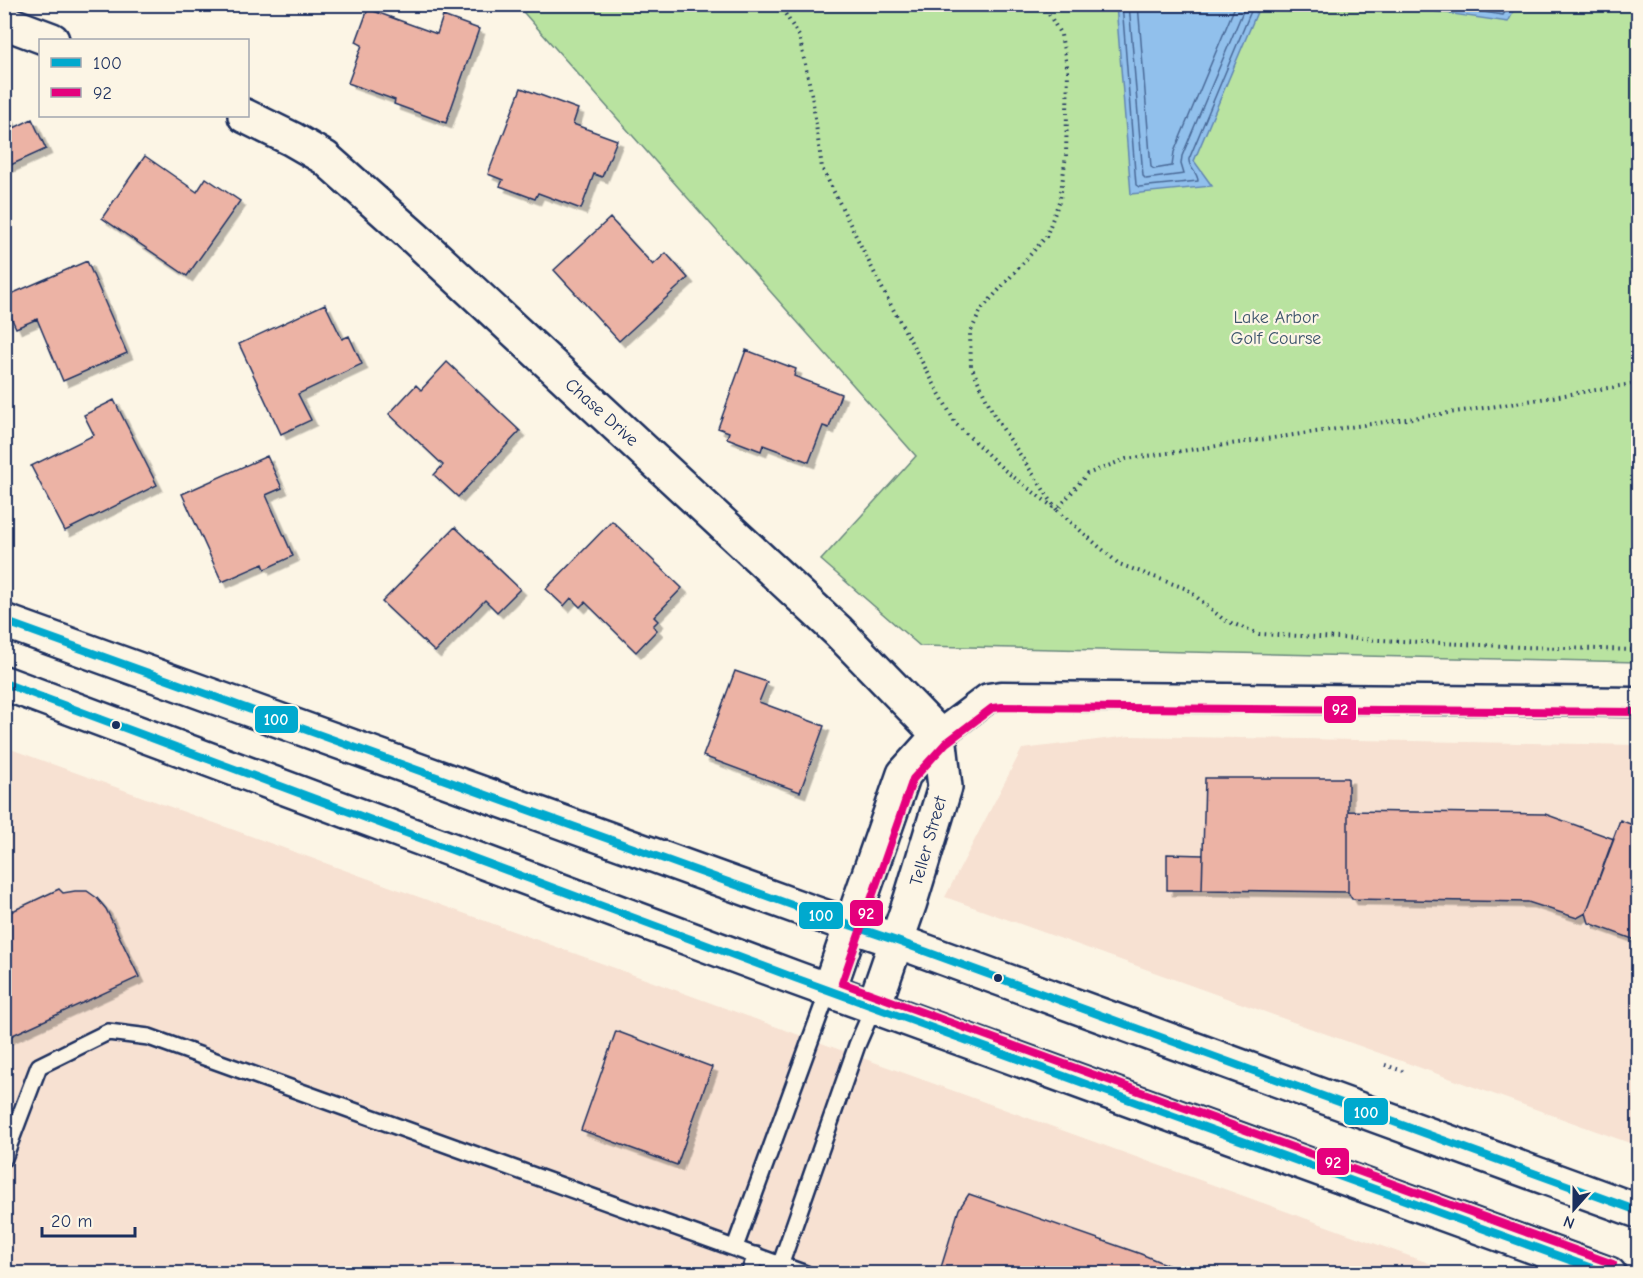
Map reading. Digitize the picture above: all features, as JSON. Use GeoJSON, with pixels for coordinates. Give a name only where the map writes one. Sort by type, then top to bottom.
{"type":"FeatureCollection","features":[{"type":"Feature","properties":{"kind":"main road"},"geometry":{"type":"LineString","coordinates":[[4,22],[49,39]]}},
{"type":"Feature","properties":{"kind":"main road","name":"Chase Drive"},"geometry":{"type":"LineString","coordinates":[[247,117],[292,138],[325,158],[416,239],[838,631],[939,735]]}},
{"type":"Feature","properties":{"kind":"main road"},"geometry":{"type":"LineString","coordinates":[[4,621],[780,901],[851,924],[1638,1211]]}},
{"type":"Feature","properties":{"kind":"main road"},"geometry":{"type":"LineString","coordinates":[[4,683],[795,978],[1609,1274]]}},
{"type":"Feature","properties":{"kind":"main road"},"geometry":{"type":"LineString","coordinates":[[829,989],[904,774],[939,735]]}},
{"type":"Feature","properties":{"kind":"main road","name":"Teller Street"},"geometry":{"type":"LineString","coordinates":[[874,1006],[910,902],[945,787],[939,735]]}},
{"type":"Feature","properties":{"kind":"street"},"geometry":{"type":"LineString","coordinates":[[939,735],[988,698],[1001,696],[1638,702]]}},
{"type":"Feature","properties":{"kind":"lane"},"geometry":{"type":"LineString","coordinates":[[735,1247],[829,989]]}},
{"type":"Feature","properties":{"kind":"lane"},"geometry":{"type":"LineString","coordinates":[[781,1263],[857,1045],[874,1006]]}},
{"type":"Feature","properties":{"kind":"lane"},"geometry":{"type":"LineString","coordinates":[[4,1158],[39,1066],[108,1032],[149,1037],[807,1274]]}},
{"type":"Feature","properties":{"kind":"lane"},"geometry":{"type":"LineString","coordinates":[[749,1274],[756,1255]]}},
{"type":"Feature","properties":{"kind":"path"},"geometry":{"type":"LineString","coordinates":[[778,4],[799,36],[812,96],[822,168],[887,298],[956,424],[1003,470],[1057,510],[1119,564],[1187,588],[1224,620],[1259,634],[1523,647],[1638,650]]}},
{"type":"Feature","properties":{"kind":"path"},"geometry":{"type":"LineString","coordinates":[[1043,4],[1061,35],[1068,71],[1066,155],[1060,199],[1046,237],[981,310],[970,333],[971,366],[995,417],[1057,510]]}},
{"type":"Feature","properties":{"kind":"path"},"geometry":{"type":"LineString","coordinates":[[1057,510],[1088,474],[1126,459],[1504,405],[1638,383]]}},
{"type":"Feature","properties":{"kind":"path"},"geometry":{"type":"LineString","coordinates":[[1385,1065],[1403,1071]]}},
{"type":"Feature","properties":{"kind":"shaded area"},"geometry":{"type":"Polygon","coordinates":[[[1130,736],[1638,745],[1638,1146],[945,897],[1022,749],[1130,736]]]}},
{"type":"Feature","properties":{"kind":"shaded area"},"geometry":{"type":"Polygon","coordinates":[[[5,747],[1456,1273],[5,1273],[5,747]]]}},
{"type":"Feature","properties":{"kind":"green space","name":"Lake Arbor Golf Course"},"geometry":{"type":"Polygon","coordinates":[[[517,5],[1638,5],[1638,662],[920,646],[821,560],[916,456],[517,5]]]}},
{"type":"Feature","properties":{"kind":"water"},"geometry":{"type":"Polygon","coordinates":[[[1116,5],[1260,5],[1194,161],[1212,186],[1131,194],[1116,5]]]}},
{"type":"Feature","properties":{"kind":"water"},"geometry":{"type":"Polygon","coordinates":[[[1391,5],[1517,5],[1508,22],[1391,5]]]}},
{"type":"Feature","properties":{"kind":"building"},"geometry":{"type":"Polygon","coordinates":[[[368,9],[437,34],[443,16],[479,29],[446,123],[394,104],[395,100],[348,83],[362,45],[356,42],[368,9]]]}},
{"type":"Feature","properties":{"kind":"building"},"geometry":{"type":"Polygon","coordinates":[[[521,88],[578,109],[573,124],[617,140],[602,177],[594,174],[581,209],[538,193],[535,199],[500,186],[503,180],[488,174],[521,88]]]}},
{"type":"Feature","properties":{"kind":"building"},"geometry":{"type":"Polygon","coordinates":[[[4,108],[14,128],[32,119],[46,149],[4,168],[4,108]]]}},
{"type":"Feature","properties":{"kind":"building"},"geometry":{"type":"Polygon","coordinates":[[[145,156],[197,192],[206,178],[240,201],[187,276],[102,218],[145,156]]]}},
{"type":"Feature","properties":{"kind":"building"},"geometry":{"type":"Polygon","coordinates":[[[610,218],[653,265],[666,253],[688,278],[619,341],[554,270],[610,218]]]}},
{"type":"Feature","properties":{"kind":"building"},"geometry":{"type":"Polygon","coordinates":[[[87,261],[127,353],[63,381],[37,319],[16,328],[4,302],[4,297],[87,261]]]}},
{"type":"Feature","properties":{"kind":"building"},"geometry":{"type":"Polygon","coordinates":[[[325,304],[342,339],[349,336],[362,364],[298,394],[311,420],[281,434],[239,344],[325,304]]]}},
{"type":"Feature","properties":{"kind":"building"},"geometry":{"type":"Polygon","coordinates":[[[746,350],[796,369],[794,376],[841,394],[829,428],[823,426],[809,462],[763,445],[761,451],[727,438],[729,432],[718,428],[746,350]]]}},
{"type":"Feature","properties":{"kind":"building"},"geometry":{"type":"Polygon","coordinates":[[[447,362],[520,431],[458,497],[434,475],[443,465],[389,414],[416,385],[421,390],[447,362]]]}},
{"type":"Feature","properties":{"kind":"building"},"geometry":{"type":"Polygon","coordinates":[[[114,400],[157,485],[65,531],[31,466],[94,435],[84,415],[114,400]]]}},
{"type":"Feature","properties":{"kind":"building"},"geometry":{"type":"Polygon","coordinates":[[[267,456],[282,488],[266,495],[293,556],[265,569],[263,564],[222,582],[182,494],[267,456]]]}},
{"type":"Feature","properties":{"kind":"building"},"geometry":{"type":"Polygon","coordinates":[[[612,521],[682,588],[654,617],[658,621],[653,626],[657,630],[636,652],[585,602],[580,607],[571,598],[564,606],[546,589],[612,521]]]}},
{"type":"Feature","properties":{"kind":"building"},"geometry":{"type":"Polygon","coordinates":[[[455,527],[520,589],[497,612],[485,600],[435,652],[382,602],[455,527]]]}},
{"type":"Feature","properties":{"kind":"building"},"geometry":{"type":"Polygon","coordinates":[[[735,671],[767,682],[759,702],[824,726],[800,792],[703,756],[735,671]]]}},
{"type":"Feature","properties":{"kind":"building"},"geometry":{"type":"Polygon","coordinates":[[[1205,778],[1348,778],[1348,892],[1202,890],[1205,778]]]}},
{"type":"Feature","properties":{"kind":"building"},"geometry":{"type":"Polygon","coordinates":[[[1348,811],[1545,814],[1614,839],[1586,913],[1577,918],[1528,902],[1352,899],[1348,892],[1348,811]]]}},
{"type":"Feature","properties":{"kind":"building"},"geometry":{"type":"Polygon","coordinates":[[[1620,820],[1638,827],[1638,941],[1589,923],[1586,913],[1620,820]]]}},
{"type":"Feature","properties":{"kind":"building"},"geometry":{"type":"Polygon","coordinates":[[[1167,854],[1203,855],[1202,890],[1167,890],[1167,854]]]}},
{"type":"Feature","properties":{"kind":"building"},"geometry":{"type":"Polygon","coordinates":[[[59,889],[63,893],[87,891],[97,898],[106,909],[139,977],[4,1039],[4,915],[59,889]]]}},
{"type":"Feature","properties":{"kind":"building"},"geometry":{"type":"Polygon","coordinates":[[[616,1031],[712,1067],[677,1165],[581,1130],[616,1031]]]}},
{"type":"Feature","properties":{"kind":"building"},"geometry":{"type":"Polygon","coordinates":[[[969,1194],[1141,1254],[1189,1274],[939,1274],[959,1209],[969,1194]]]}},
{"type":"Feature","properties":{"kind":"transit line","name":"100"},"geometry":{"type":"LineString","coordinates":[[4,621],[897,941],[1638,1211]]}},
{"type":"Feature","properties":{"kind":"transit line","name":"100"},"geometry":{"type":"LineString","coordinates":[[4,683],[795,978],[1608,1274]]}},
{"type":"Feature","properties":{"kind":"transit line","name":"92"},"geometry":{"type":"LineString","coordinates":[[1613,1264],[842,983],[913,779],[946,743],[992,708],[1638,712]]}}]}
